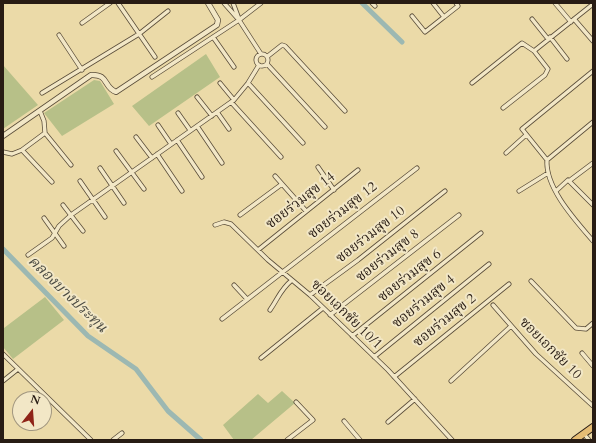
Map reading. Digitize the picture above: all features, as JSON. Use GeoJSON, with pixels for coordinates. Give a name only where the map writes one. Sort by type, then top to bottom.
{"type":"FeatureCollection","features":[{"type":"Feature","properties":{"kind":"main road"},"geometry":{"type":"LineString","coordinates":[[575,440],[593,427]]}},
{"type":"Feature","properties":{"kind":"street"},"geometry":{"type":"LineString","coordinates":[[82,23],[110,3]]}},
{"type":"Feature","properties":{"kind":"street"},"geometry":{"type":"LineString","coordinates":[[118,3],[155,57]]}},
{"type":"Feature","properties":{"kind":"street"},"geometry":{"type":"LineString","coordinates":[[3,136],[91,75],[99,75],[104,77],[113,91],[116,92],[217,25],[218,20],[208,3]]}},
{"type":"Feature","properties":{"kind":"street"},"geometry":{"type":"LineString","coordinates":[[224,3],[239,20],[260,54],[268,56]]}},
{"type":"Feature","properties":{"kind":"street"},"geometry":{"type":"LineString","coordinates":[[233,3],[239,20]]}},
{"type":"Feature","properties":{"kind":"street"},"geometry":{"type":"LineString","coordinates":[[250,3],[253,8]]}},
{"type":"Feature","properties":{"kind":"street"},"geometry":{"type":"LineString","coordinates":[[152,77],[239,20],[261,3]]}},
{"type":"Feature","properties":{"kind":"street"},"geometry":{"type":"LineString","coordinates":[[432,3],[444,17]]}},
{"type":"Feature","properties":{"kind":"street"},"geometry":{"type":"LineString","coordinates":[[555,3],[593,41]]}},
{"type":"Feature","properties":{"kind":"street"},"geometry":{"type":"LineString","coordinates":[[412,16],[425,32],[458,4]]}},
{"type":"Feature","properties":{"kind":"street"},"geometry":{"type":"LineString","coordinates":[[534,51],[590,4]]}},
{"type":"Feature","properties":{"kind":"street"},"geometry":{"type":"LineString","coordinates":[[42,93],[139,34],[168,12]]}},
{"type":"Feature","properties":{"kind":"street"},"geometry":{"type":"LineString","coordinates":[[532,19],[567,59]]}},
{"type":"Feature","properties":{"kind":"street"},"geometry":{"type":"LineString","coordinates":[[59,35],[82,70]]}},
{"type":"Feature","properties":{"kind":"street"},"geometry":{"type":"LineString","coordinates":[[213,36],[234,66]]}},
{"type":"Feature","properties":{"kind":"street"},"geometry":{"type":"LineString","coordinates":[[472,83],[522,43],[534,51],[548,69],[545,75],[503,108]]}},
{"type":"Feature","properties":{"kind":"street"},"geometry":{"type":"LineString","coordinates":[[268,56],[282,45],[285,46],[345,111]]}},
{"type":"Feature","properties":{"kind":"street"},"geometry":{"type":"LineString","coordinates":[[259,65],[256,59],[260,54]]}},
{"type":"Feature","properties":{"kind":"street"},"geometry":{"type":"LineString","coordinates":[[267,64],[269,60],[268,56]]}},
{"type":"Feature","properties":{"kind":"street"},"geometry":{"type":"LineString","coordinates":[[259,65],[267,64]]}},
{"type":"Feature","properties":{"kind":"street"},"geometry":{"type":"LineString","coordinates":[[267,64],[325,127]]}},
{"type":"Feature","properties":{"kind":"street"},"geometry":{"type":"LineString","coordinates":[[28,255],[55,234],[59,226],[71,215],[232,101],[248,84],[259,65]]}},
{"type":"Feature","properties":{"kind":"street"},"geometry":{"type":"LineString","coordinates":[[593,71],[523,126],[522,129],[547,160],[548,173],[556,190],[593,241]]}},
{"type":"Feature","properties":{"kind":"street"},"geometry":{"type":"LineString","coordinates":[[220,83],[232,101],[281,157]]}},
{"type":"Feature","properties":{"kind":"street"},"geometry":{"type":"LineString","coordinates":[[248,84],[303,142]]}},
{"type":"Feature","properties":{"kind":"street"},"geometry":{"type":"LineString","coordinates":[[198,97],[212,116]]}},
{"type":"Feature","properties":{"kind":"street"},"geometry":{"type":"LineString","coordinates":[[40,111],[44,121],[45,133],[71,165]]}},
{"type":"Feature","properties":{"kind":"street"},"geometry":{"type":"LineString","coordinates":[[217,112],[229,129]]}},
{"type":"Feature","properties":{"kind":"street"},"geometry":{"type":"LineString","coordinates":[[178,113],[190,130]]}},
{"type":"Feature","properties":{"kind":"street"},"geometry":{"type":"LineString","coordinates":[[547,160],[593,122]]}},
{"type":"Feature","properties":{"kind":"street"},"geometry":{"type":"LineString","coordinates":[[158,125],[171,144]]}},
{"type":"Feature","properties":{"kind":"street"},"geometry":{"type":"LineString","coordinates":[[197,126],[222,163]]}},
{"type":"Feature","properties":{"kind":"street"},"geometry":{"type":"LineString","coordinates":[[3,152],[12,154],[22,150],[45,133]]}},
{"type":"Feature","properties":{"kind":"street"},"geometry":{"type":"LineString","coordinates":[[506,153],[526,135]]}},
{"type":"Feature","properties":{"kind":"street"},"geometry":{"type":"LineString","coordinates":[[136,137],[152,158]]}},
{"type":"Feature","properties":{"kind":"street"},"geometry":{"type":"LineString","coordinates":[[177,140],[202,177]]}},
{"type":"Feature","properties":{"kind":"street"},"geometry":{"type":"LineString","coordinates":[[22,150],[52,182]]}},
{"type":"Feature","properties":{"kind":"street"},"geometry":{"type":"LineString","coordinates":[[116,150],[144,189]]}},
{"type":"Feature","properties":{"kind":"street"},"geometry":{"type":"LineString","coordinates":[[157,154],[182,191]]}},
{"type":"Feature","properties":{"kind":"street"},"geometry":{"type":"LineString","coordinates":[[556,190],[567,180],[570,181],[593,163]]}},
{"type":"Feature","properties":{"kind":"street"},"geometry":{"type":"LineString","coordinates":[[100,168],[124,203]]}},
{"type":"Feature","properties":{"kind":"street"},"geometry":{"type":"LineString","coordinates":[[318,168],[334,190]]}},
{"type":"Feature","properties":{"kind":"street","name":"ซอยร่วมสุข 12"},"geometry":{"type":"LineString","coordinates":[[222,319],[417,168]]}},
{"type":"Feature","properties":{"kind":"street","name":"ซอยร่วมสุข 14"},"geometry":{"type":"LineString","coordinates":[[258,250],[358,170]]}},
{"type":"Feature","properties":{"kind":"street"},"geometry":{"type":"LineString","coordinates":[[519,191],[548,173]]}},
{"type":"Feature","properties":{"kind":"street"},"geometry":{"type":"LineString","coordinates":[[275,176],[306,211]]}},
{"type":"Feature","properties":{"kind":"street"},"geometry":{"type":"LineString","coordinates":[[80,181],[104,217]]}},
{"type":"Feature","properties":{"kind":"street"},"geometry":{"type":"LineString","coordinates":[[570,181],[593,205]]}},
{"type":"Feature","properties":{"kind":"street"},"geometry":{"type":"LineString","coordinates":[[240,215],[282,184]]}},
{"type":"Feature","properties":{"kind":"street","name":"ซอยร่วมสุข 10"},"geometry":{"type":"LineString","coordinates":[[310,295],[358,260],[445,191]]}},
{"type":"Feature","properties":{"kind":"street"},"geometry":{"type":"LineString","coordinates":[[64,205],[83,232]]}},
{"type":"Feature","properties":{"kind":"street","name":"ซอยร่วมสุข 8"},"geometry":{"type":"LineString","coordinates":[[330,315],[459,215]]}},
{"type":"Feature","properties":{"kind":"street"},"geometry":{"type":"LineString","coordinates":[[44,218],[64,246]]}},
{"type":"Feature","properties":{"kind":"street","name":"ซอยเอกชัย 10/1"},"geometry":{"type":"LineString","coordinates":[[215,224],[224,222],[231,224],[258,250],[310,295],[374,356],[452,440]]}},
{"type":"Feature","properties":{"kind":"street","name":"ซอยร่วมสุข 6"},"geometry":{"type":"LineString","coordinates":[[352,336],[481,233]]}},
{"type":"Feature","properties":{"kind":"street","name":"ซอยร่วมสุข 4"},"geometry":{"type":"LineString","coordinates":[[374,356],[489,264]]}},
{"type":"Feature","properties":{"kind":"street"},"geometry":{"type":"LineString","coordinates":[[270,310],[279,297],[280,290],[292,280]]}},
{"type":"Feature","properties":{"kind":"street"},"geometry":{"type":"LineString","coordinates":[[531,281],[576,328],[586,329],[593,323]]}},
{"type":"Feature","properties":{"kind":"street","name":"ซอยร่วมสุข 2"},"geometry":{"type":"LineString","coordinates":[[394,377],[509,284]]}},
{"type":"Feature","properties":{"kind":"street"},"geometry":{"type":"LineString","coordinates":[[234,285],[247,299]]}},
{"type":"Feature","properties":{"kind":"street","name":"ซอยเอกชัย 10"},"geometry":{"type":"LineString","coordinates":[[493,305],[559,376],[593,406]]}},
{"type":"Feature","properties":{"kind":"street"},"geometry":{"type":"LineString","coordinates":[[260,358],[323,308]]}},
{"type":"Feature","properties":{"kind":"street"},"geometry":{"type":"LineString","coordinates":[[451,380],[511,326]]}},
{"type":"Feature","properties":{"kind":"street"},"geometry":{"type":"LineString","coordinates":[[582,353],[593,366]]}},
{"type":"Feature","properties":{"kind":"street"},"geometry":{"type":"LineString","coordinates":[[4,357],[91,440]]}},
{"type":"Feature","properties":{"kind":"street"},"geometry":{"type":"LineString","coordinates":[[3,381],[18,369]]}},
{"type":"Feature","properties":{"kind":"street"},"geometry":{"type":"LineString","coordinates":[[388,422],[415,399]]}},
{"type":"Feature","properties":{"kind":"street"},"geometry":{"type":"LineString","coordinates":[[287,440],[313,420],[296,402]]}},
{"type":"Feature","properties":{"kind":"street"},"geometry":{"type":"LineString","coordinates":[[344,422],[360,440]]}},
{"type":"Feature","properties":{"kind":"street"},"geometry":{"type":"LineString","coordinates":[[113,440],[122,433]]}},
{"type":"Feature","properties":{"kind":"street"},"geometry":{"type":"LineString","coordinates":[[584,434],[589,440]]}},
{"type":"Feature","properties":{"kind":"green space"},"geometry":{"type":"Polygon","coordinates":[[[206,54],[220,77],[149,126],[132,106],[206,54]]]}},
{"type":"Feature","properties":{"kind":"green space"},"geometry":{"type":"Polygon","coordinates":[[[3,65],[38,105],[3,129],[3,65]]]}},
{"type":"Feature","properties":{"kind":"green space"},"geometry":{"type":"Polygon","coordinates":[[[94,80],[100,81],[114,104],[62,136],[44,113],[94,80]]]}},
{"type":"Feature","properties":{"kind":"green space"},"geometry":{"type":"Polygon","coordinates":[[[45,297],[64,320],[13,359],[3,347],[3,326],[4,328],[45,297]]]}},
{"type":"Feature","properties":{"kind":"green space"},"geometry":{"type":"Polygon","coordinates":[[[282,391],[295,403],[251,440],[234,440],[223,425],[258,394],[268,403],[282,391]]]}},
{"type":"Feature","properties":{"kind":"waterway"},"geometry":{"type":"LineString","coordinates":[[362,3],[402,42]]}},
{"type":"Feature","properties":{"kind":"waterway","name":"คลองบางประทุน"},"geometry":{"type":"LineString","coordinates":[[3,249],[88,336],[136,369],[168,411],[201,440]]}}]}
